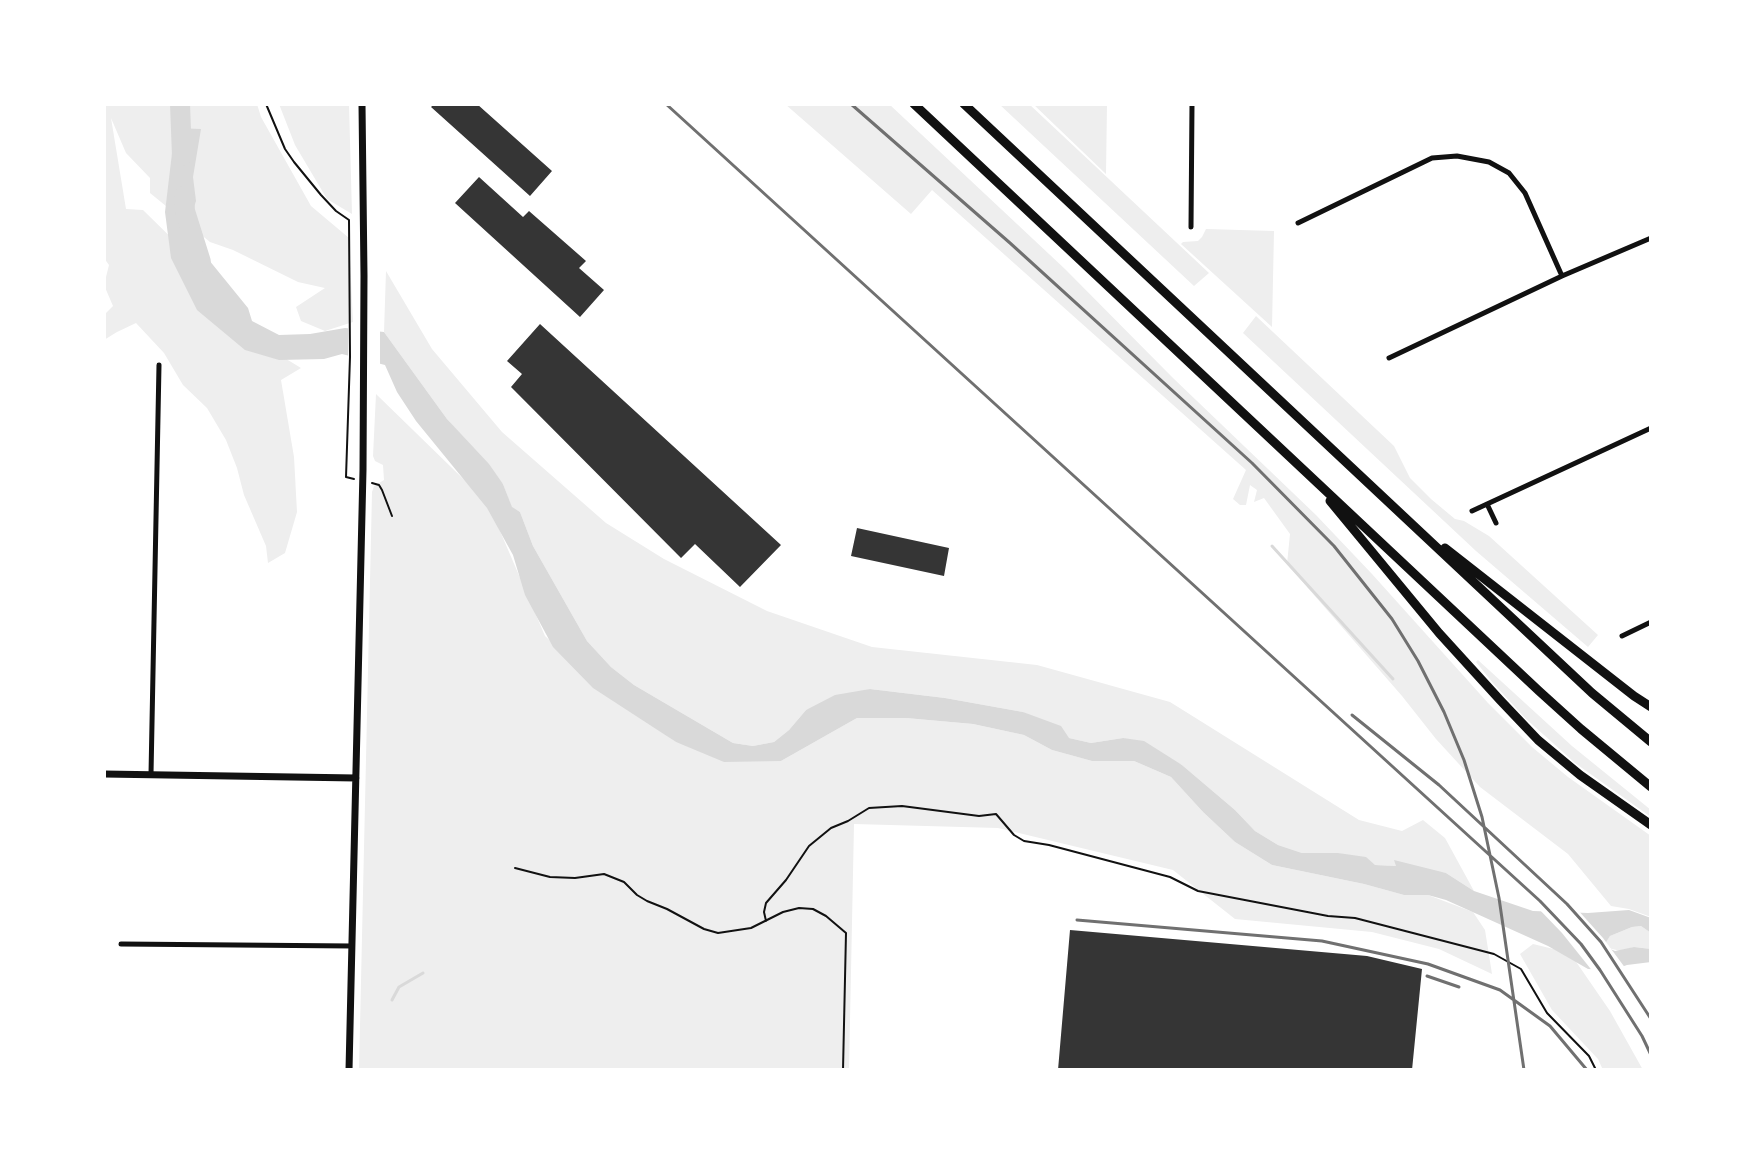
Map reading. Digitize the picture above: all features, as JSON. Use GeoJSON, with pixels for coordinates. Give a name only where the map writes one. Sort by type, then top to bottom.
{"type":"FeatureCollection","features":[{"type":"Feature","properties":{"kind":"highway"},"geometry":{"type":"LineString","coordinates":[[914,104],[1539,691],[1651,787]]}},
{"type":"Feature","properties":{"kind":"highway"},"geometry":{"type":"LineString","coordinates":[[964,104],[1592,693],[1651,742]]}},
{"type":"Feature","properties":{"kind":"highway"},"geometry":{"type":"LineString","coordinates":[[1305,470],[1439,633],[1538,740],[1580,775],[1651,825]]}},
{"type":"Feature","properties":{"kind":"highway"},"geometry":{"type":"LineString","coordinates":[[1397,510],[1651,707]]}},
{"type":"Feature","properties":{"kind":"main road"},"geometry":{"type":"LineString","coordinates":[[349,1070],[363,470],[362,104]]}},
{"type":"Feature","properties":{"kind":"main road"},"geometry":{"type":"LineString","coordinates":[[104,774],[356,778]]}},
{"type":"Feature","properties":{"kind":"street"},"geometry":{"type":"LineString","coordinates":[[1191,227],[1192,104]]}},
{"type":"Feature","properties":{"kind":"street"},"geometry":{"type":"LineString","coordinates":[[1298,223],[1432,158],[1457,156],[1489,162],[1509,173],[1518,184],[1532,207],[1562,276]]}},
{"type":"Feature","properties":{"kind":"street"},"geometry":{"type":"LineString","coordinates":[[1389,358],[1562,276],[1651,238]]}},
{"type":"Feature","properties":{"kind":"street"},"geometry":{"type":"LineString","coordinates":[[151,774],[159,365]]}},
{"type":"Feature","properties":{"kind":"street"},"geometry":{"type":"LineString","coordinates":[[1472,511],[1651,428]]}},
{"type":"Feature","properties":{"kind":"street"},"geometry":{"type":"LineString","coordinates":[[1487,504],[1496,523]]}},
{"type":"Feature","properties":{"kind":"street"},"geometry":{"type":"LineString","coordinates":[[1622,636],[1651,622]]}},
{"type":"Feature","properties":{"kind":"street"},"geometry":{"type":"LineString","coordinates":[[121,944],[352,946]]}},
{"type":"Feature","properties":{"kind":"path"},"geometry":{"type":"LineString","coordinates":[[266,104],[285,149],[294,162],[336,211],[349,220],[350,357],[346,477]]}},
{"type":"Feature","properties":{"kind":"path"},"geometry":{"type":"LineString","coordinates":[[376,484],[382,490],[392,516]]}},
{"type":"Feature","properties":{"kind":"path"},"geometry":{"type":"LineString","coordinates":[[766,921],[766,903],[809,846],[831,828],[869,808],[902,806],[979,816],[996,814],[1014,835],[1024,841],[1170,877],[1198,891],[1328,916],[1355,918],[1494,954],[1521,969],[1547,1013],[1589,1056],[1596,1070]]}},
{"type":"Feature","properties":{"kind":"path"},"geometry":{"type":"LineString","coordinates":[[515,868],[550,877],[604,874],[624,882],[647,901],[718,933],[751,928],[783,912],[799,908],[813,909],[826,916],[846,933],[843,1070]]}},
{"type":"Feature","properties":{"kind":"shaded area"},"geometry":{"type":"Polygon","coordinates":[[[104,104],[257,104],[261,117],[311,206],[349,238],[353,322],[325,331],[301,321],[296,307],[325,288],[298,282],[210,242],[150,193],[150,178],[126,153],[111,118],[126,209],[143,210],[193,259],[255,340],[301,368],[281,380],[294,457],[297,512],[285,553],[268,563],[266,546],[244,495],[226,440],[207,408],[183,385],[164,353],[136,323],[104,340],[104,315],[113,306],[104,285],[109,265],[104,258],[104,104]]]}},
{"type":"Feature","properties":{"kind":"shaded area"},"geometry":{"type":"Polygon","coordinates":[[[279,104],[349,104],[352,214],[327,199],[295,145],[279,104]]]}},
{"type":"Feature","properties":{"kind":"shaded area"},"geometry":{"type":"Polygon","coordinates":[[[785,104],[889,104],[1065,269],[1316,515],[1532,747],[1568,777],[1651,836],[1651,917],[1611,906],[1568,854],[1480,787],[1436,739],[1287,564],[1290,534],[1264,498],[1254,502],[1257,490],[1250,485],[1246,505],[1240,505],[1233,499],[1246,470],[932,190],[911,214],[785,104]]]}},
{"type":"Feature","properties":{"kind":"shaded area"},"geometry":{"type":"Polygon","coordinates":[[[999,104],[1029,104],[1209,273],[1194,286],[999,104]]]}},
{"type":"Feature","properties":{"kind":"shaded area"},"geometry":{"type":"Polygon","coordinates":[[[1033,104],[1107,104],[1106,174],[1033,104]]]}},
{"type":"Feature","properties":{"kind":"shaded area"},"geometry":{"type":"Polygon","coordinates":[[[175,128],[201,129],[193,177],[196,201],[187,228],[248,308],[252,321],[279,335],[345,328],[384,332],[447,419],[489,464],[503,484],[512,507],[520,512],[533,546],[587,641],[611,667],[634,685],[733,743],[753,746],[774,742],[806,710],[835,695],[870,689],[1023,712],[1061,726],[1069,738],[1091,743],[1123,738],[1144,741],[1182,765],[1255,831],[1278,845],[1302,853],[1366,857],[1375,865],[1396,866],[1394,860],[1446,873],[1474,891],[1533,911],[1588,913],[1629,910],[1651,918],[1651,933],[1641,926],[1632,927],[1610,936],[1605,944],[1615,951],[1634,947],[1651,949],[1651,962],[1613,970],[1588,969],[1548,946],[1446,900],[1428,895],[1404,895],[1272,865],[1235,842],[1171,777],[1134,761],[1092,761],[1052,750],[1024,735],[973,724],[906,718],[857,718],[781,761],[724,762],[676,742],[593,688],[553,647],[525,595],[513,555],[487,508],[416,421],[397,392],[385,365],[342,354],[324,359],[279,360],[245,350],[197,310],[171,258],[165,212],[175,128]]]}},
{"type":"Feature","properties":{"kind":"shaded area"},"geometry":{"type":"Polygon","coordinates":[[[1206,229],[1274,231],[1272,327],[1181,244],[1198,241],[1206,229]]]}},
{"type":"Feature","properties":{"kind":"shaded area"},"geometry":{"type":"Polygon","coordinates":[[[386,271],[432,349],[502,432],[606,523],[664,559],[767,611],[872,647],[1037,665],[1170,702],[1359,820],[1402,831],[1423,820],[1445,838],[1474,891],[1446,873],[1375,865],[1338,853],[1302,853],[1278,845],[1255,831],[1182,765],[1123,738],[1091,743],[1069,738],[1023,712],[870,689],[806,710],[774,742],[753,746],[733,743],[634,685],[611,667],[587,641],[533,546],[520,512],[512,508],[503,484],[447,419],[384,332],[386,271]]]}},
{"type":"Feature","properties":{"kind":"shaded area"},"geometry":{"type":"Polygon","coordinates":[[[1256,316],[1394,446],[1410,478],[1431,499],[1455,519],[1489,536],[1598,635],[1588,647],[1476,551],[1243,333],[1256,316]]]}},
{"type":"Feature","properties":{"kind":"shaded area"},"geometry":{"type":"Polygon","coordinates":[[[376,394],[488,503],[545,636],[608,694],[676,742],[781,761],[857,718],[906,718],[973,724],[1024,735],[1052,750],[1092,761],[1134,761],[1171,777],[1235,842],[1272,865],[1404,895],[1428,895],[1473,912],[1485,930],[1492,974],[1439,949],[1372,932],[1235,919],[1173,870],[998,828],[854,824],[849,1070],[359,1070],[372,492],[374,486],[384,480],[383,465],[373,456],[376,394]]]}},
{"type":"Feature","properties":{"kind":"shaded area"},"geometry":{"type":"Polygon","coordinates":[[[1478,660],[1572,746],[1651,810],[1651,817],[1575,763],[1526,719],[1493,683],[1476,662],[1478,660]]]}},
{"type":"Feature","properties":{"kind":"shaded area"},"geometry":{"type":"Polygon","coordinates":[[[1641,926],[1651,933],[1651,949],[1634,947],[1621,951],[1608,948],[1605,944],[1610,936],[1641,926]]]}},
{"type":"Feature","properties":{"kind":"shaded area"},"geometry":{"type":"Polygon","coordinates":[[[1533,944],[1570,953],[1610,1011],[1643,1070],[1603,1070],[1598,1059],[1552,1010],[1520,954],[1533,944]]]}},
{"type":"Feature","properties":{"kind":"pier"},"geometry":{"type":"Polygon","coordinates":[[[348,325],[380,327],[380,366],[348,356],[348,325]]]}},
{"type":"Feature","properties":{"kind":"pier"},"geometry":{"type":"Polygon","coordinates":[[[1537,907],[1577,909],[1626,969],[1613,974],[1594,973],[1537,907]]]}},
{"type":"Feature","properties":{"kind":"building"},"geometry":{"type":"Polygon","coordinates":[[[434,104],[477,104],[552,171],[530,196],[431,107],[434,104]]]}},
{"type":"Feature","properties":{"kind":"building"},"geometry":{"type":"Polygon","coordinates":[[[479,177],[523,217],[529,211],[586,261],[579,268],[604,290],[580,317],[455,203],[479,177]]]}},
{"type":"Feature","properties":{"kind":"building"},"geometry":{"type":"Polygon","coordinates":[[[540,324],[781,545],[740,587],[695,544],[681,558],[511,387],[522,374],[507,361],[540,324]]]}},
{"type":"Feature","properties":{"kind":"building"},"geometry":{"type":"Polygon","coordinates":[[[857,528],[949,548],[944,576],[851,556],[857,528]]]}},
{"type":"Feature","properties":{"kind":"building"},"geometry":{"type":"Polygon","coordinates":[[[1070,930],[1367,956],[1422,969],[1412,1070],[1058,1070],[1070,930]]]}},
{"type":"Feature","properties":{"kind":"waterway"},"geometry":{"type":"LineString","coordinates":[[180,104],[182,156]]}},
{"type":"Feature","properties":{"kind":"waterway"},"geometry":{"type":"LineString","coordinates":[[184,196],[185,211],[201,262]]}},
{"type":"Feature","properties":{"kind":"waterway"},"geometry":{"type":"LineString","coordinates":[[1272,546],[1393,679]]}},
{"type":"Feature","properties":{"kind":"waterway"},"geometry":{"type":"LineString","coordinates":[[392,1000],[399,987],[423,973]]}},
{"type":"Feature","properties":{"kind":"railway"},"geometry":{"type":"LineString","coordinates":[[666,104],[1540,901],[1581,944],[1600,970],[1651,1055]]}},
{"type":"Feature","properties":{"kind":"railway"},"geometry":{"type":"LineString","coordinates":[[851,104],[1010,243],[1252,463],[1334,546],[1392,619],[1444,712],[1464,760],[1482,817],[1499,898],[1524,1070]]}},
{"type":"Feature","properties":{"kind":"railway"},"geometry":{"type":"LineString","coordinates":[[1352,715],[1439,785],[1567,904],[1601,942],[1651,1019]]}},
{"type":"Feature","properties":{"kind":"railway"},"geometry":{"type":"LineString","coordinates":[[1077,920],[1322,941],[1428,964],[1500,990],[1550,1026],[1587,1070]]}},
{"type":"Feature","properties":{"kind":"railway"},"geometry":{"type":"LineString","coordinates":[[1427,976],[1459,987]]}}]}
